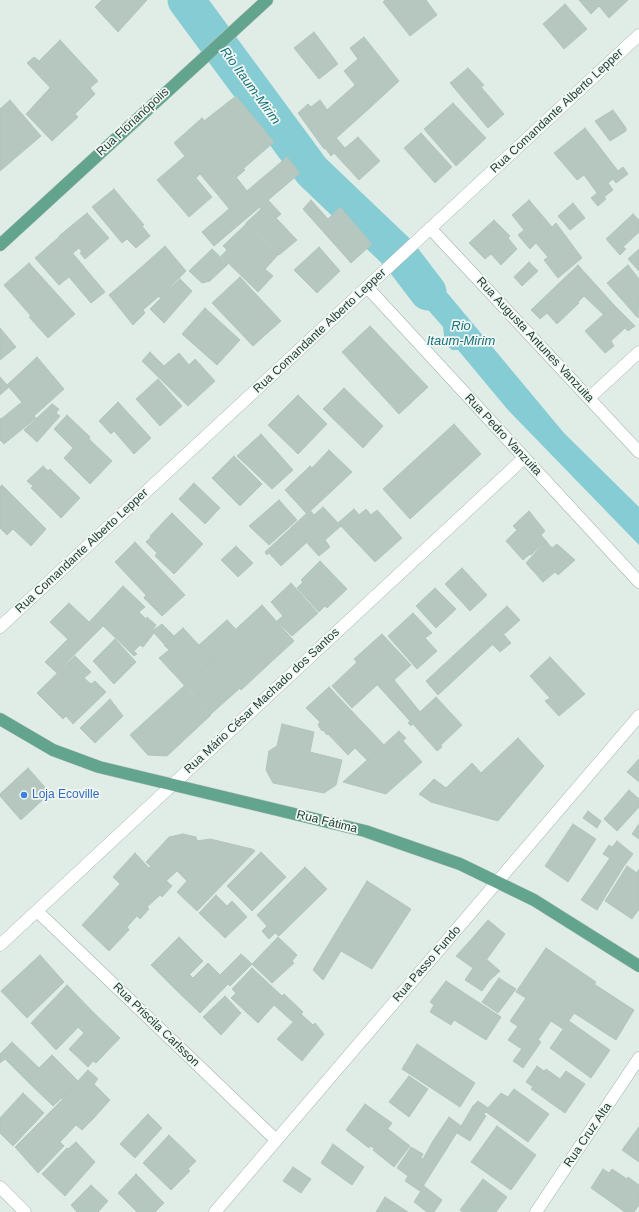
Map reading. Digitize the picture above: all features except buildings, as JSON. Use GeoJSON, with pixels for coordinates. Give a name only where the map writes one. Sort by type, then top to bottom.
{"type":"FeatureCollection","features":[{"type":"Feature","properties":{"kind":"main road","name":"Rua Florianópolis"},"geometry":{"type":"LineString","coordinates":[[0,245],[267,0]]}},
{"type":"Feature","properties":{"kind":"main road","name":"Rua Fátima"},"geometry":{"type":"LineString","coordinates":[[0,719],[53,750],[98,767],[365,831],[460,864],[498,881],[573,923],[639,966]]}},
{"type":"Feature","properties":{"kind":"street","name":"Rua Comandante Alberto Lepper"},"geometry":{"type":"LineString","coordinates":[[0,627],[639,35]]}},
{"type":"Feature","properties":{"kind":"street","name":"Rua Augusta Antunes Vanzuita"},"geometry":{"type":"LineString","coordinates":[[430,228],[639,452]]}},
{"type":"Feature","properties":{"kind":"street","name":"Rua Pedro Vanzuita"},"geometry":{"type":"LineString","coordinates":[[367,288],[639,582]]}},
{"type":"Feature","properties":{"kind":"street"},"geometry":{"type":"LineString","coordinates":[[589,398],[639,352]]}},
{"type":"Feature","properties":{"kind":"street","name":"Rua Mário César Machado dos Santos"},"geometry":{"type":"LineString","coordinates":[[0,944],[524,458]]}},
{"type":"Feature","properties":{"kind":"street","name":"Rua Passo Fundo"},"geometry":{"type":"LineString","coordinates":[[215,1212],[639,716]]}},
{"type":"Feature","properties":{"kind":"street","name":"Rua Priscila Carlsson"},"geometry":{"type":"LineString","coordinates":[[37,910],[276,1140]]}},
{"type":"Feature","properties":{"kind":"street","name":"Rua Cruz Alta"},"geometry":{"type":"LineString","coordinates":[[536,1212],[639,1058]]}},
{"type":"Feature","properties":{"kind":"street"},"geometry":{"type":"LineString","coordinates":[[0,1187],[25,1212]]}},
{"type":"Feature","properties":{"kind":"water","name":"Rio Itaum-Mirim"},"geometry":{"type":"Polygon","coordinates":[[[409,252],[449,295],[564,433],[639,507],[639,545],[508,410],[458,350],[452,350],[445,344],[443,327],[391,267],[409,252]]]}},
{"type":"Feature","properties":{"kind":"waterway","name":"Rio Itaum-Mirim"},"geometry":{"type":"LineString","coordinates":[[186,0],[312,171],[399,254],[428,292]]}},
{"type":"Feature","properties":{"kind":"place","name":"Loja Ecoville"},"geometry":{"type":"Point","coordinates":[24,795]}}]}
